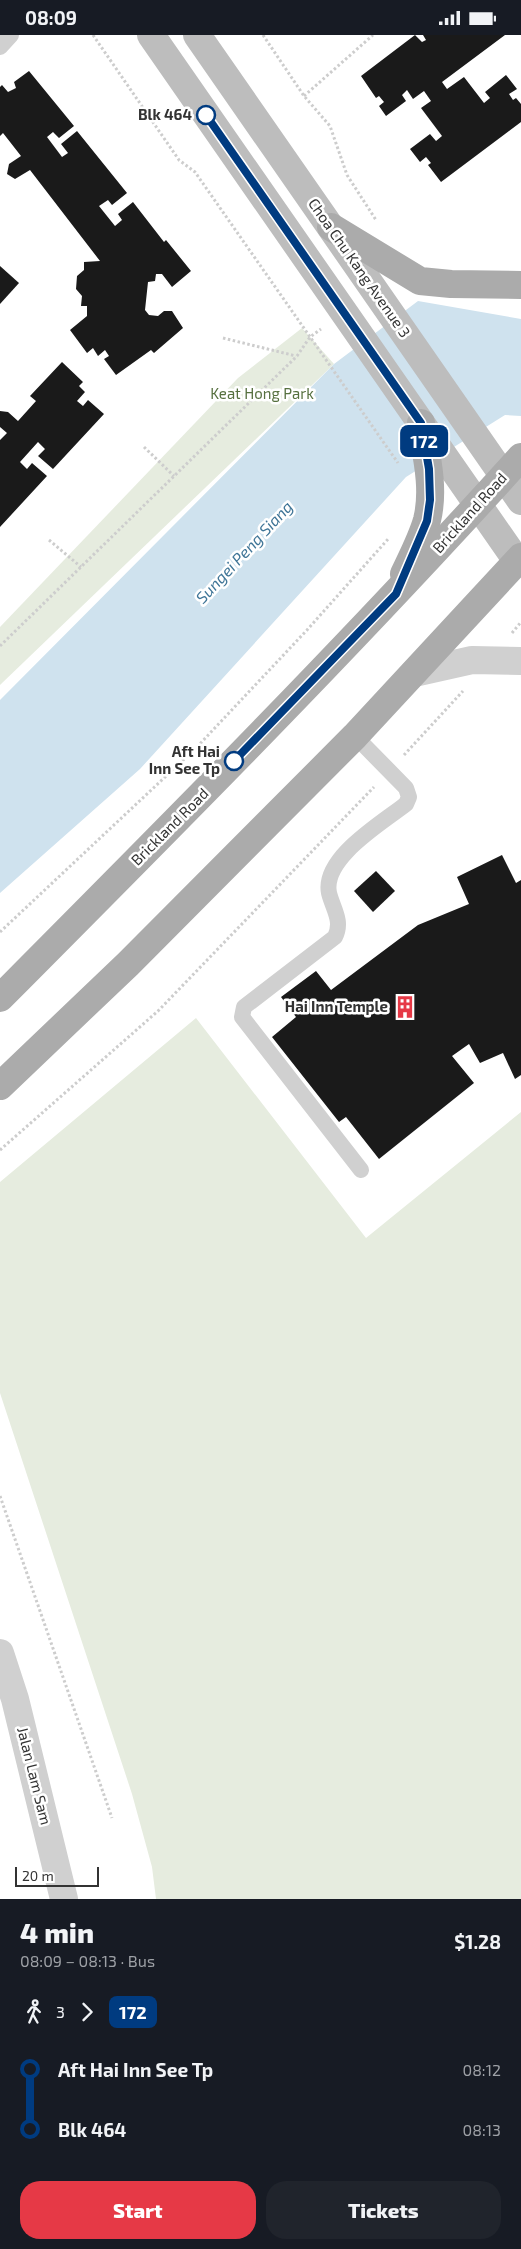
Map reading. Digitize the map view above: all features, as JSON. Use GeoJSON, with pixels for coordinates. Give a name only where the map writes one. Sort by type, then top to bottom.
{"type":"FeatureCollection","features":[{"type":"Feature","properties":{"kind":"main road"},"geometry":{"type":"LineString","coordinates":[[331,227],[420,281],[451,284],[520,285]]}},
{"type":"Feature","properties":{"kind":"main road"},"geometry":{"type":"LineString","coordinates":[[396,594],[427,521],[430,500],[421,423]]}},
{"type":"Feature","properties":{"kind":"main road","name":"Brickland Road"},"geometry":{"type":"LineString","coordinates":[[0,998],[205,792],[396,594],[512,466]]}},
{"type":"Feature","properties":{"kind":"main road"},"geometry":{"type":"LineString","coordinates":[[0,1086],[128,964],[355,736],[519,559]]}},
{"type":"Feature","properties":{"kind":"street"},"geometry":{"type":"LineString","coordinates":[[150,35],[421,423]]}},
{"type":"Feature","properties":{"kind":"street","name":"Choa Chu Kang Avenue 3"},"geometry":{"type":"LineString","coordinates":[[197,35],[479,440],[512,466],[521,501]]}},
{"type":"Feature","properties":{"kind":"street"},"geometry":{"type":"LineString","coordinates":[[427,468],[477,505],[519,559]]}},
{"type":"Feature","properties":{"kind":"street"},"geometry":{"type":"LineString","coordinates":[[414,673],[472,660],[521,661]]}},
{"type":"Feature","properties":{"kind":"street","name":"Jalan Lam Sam"},"geometry":{"type":"LineString","coordinates":[[0,1653],[7,1701],[64,1899]]}},
{"type":"Feature","properties":{"kind":"lane"},"geometry":{"type":"LineString","coordinates":[[0,47],[11,35]]}},
{"type":"Feature","properties":{"kind":"lane"},"geometry":{"type":"LineString","coordinates":[[355,736],[391,770],[406,787],[409,797],[406,804],[340,857],[332,871],[328,887],[332,905],[338,918],[339,929],[335,937],[244,1007],[242,1017],[360,1170]]}},
{"type":"Feature","properties":{"kind":"path"},"geometry":{"type":"LineString","coordinates":[[93,35],[179,160],[195,172],[330,363],[427,468]]}},
{"type":"Feature","properties":{"kind":"path"},"geometry":{"type":"LineString","coordinates":[[263,35],[304,97],[330,126],[347,175],[377,221]]}},
{"type":"Feature","properties":{"kind":"path"},"geometry":{"type":"LineString","coordinates":[[304,97],[373,35]]}},
{"type":"Feature","properties":{"kind":"path"},"geometry":{"type":"LineString","coordinates":[[0,646],[297,356],[310,337],[350,321]]}},
{"type":"Feature","properties":{"kind":"path"},"geometry":{"type":"LineString","coordinates":[[223,338],[297,356]]}},
{"type":"Feature","properties":{"kind":"path"},"geometry":{"type":"LineString","coordinates":[[144,447],[174,476]]}},
{"type":"Feature","properties":{"kind":"path"},"geometry":{"type":"LineString","coordinates":[[0,932],[196,748],[307,630],[391,535]]}},
{"type":"Feature","properties":{"kind":"path"},"geometry":{"type":"LineString","coordinates":[[49,540],[81,567]]}},
{"type":"Feature","properties":{"kind":"path"},"geometry":{"type":"LineString","coordinates":[[0,1150],[158,1011],[391,770],[491,659],[521,622]]}},
{"type":"Feature","properties":{"kind":"path"},"geometry":{"type":"LineString","coordinates":[[0,1496],[112,1818]]}},
{"type":"Feature","properties":{"kind":"green space","name":"Keat Hong Park"},"geometry":{"type":"Polygon","coordinates":[[[302,328],[334,364],[0,685],[0,627],[238,378],[302,328]]]}},
{"type":"Feature","properties":{"kind":"green space"},"geometry":{"type":"Polygon","coordinates":[[[196,1018],[366,1238],[521,1112],[521,1899],[156,1899],[152,1867],[132,1794],[0,1393],[0,1182],[196,1018]]]}},
{"type":"Feature","properties":{"kind":"water","name":"Sungei Peng Siang"},"geometry":{"type":"Polygon","coordinates":[[[418,301],[521,319],[521,416],[505,415],[406,477],[140,769],[0,893],[0,700],[334,364],[418,301]]]}},
{"type":"Feature","properties":{"kind":"building"},"geometry":{"type":"Polygon","coordinates":[[[415,35],[422,42],[426,40],[423,35],[505,35],[442,82],[447,89],[464,77],[484,103],[490,98],[485,92],[506,75],[517,89],[509,94],[513,100],[516,98],[521,104],[521,122],[441,182],[428,165],[431,163],[426,157],[420,162],[410,149],[430,134],[436,141],[442,136],[421,108],[431,101],[424,91],[413,99],[407,90],[402,95],[406,101],[386,116],[379,106],[384,102],[379,96],[376,98],[361,76],[415,35]]]}},
{"type":"Feature","properties":{"kind":"building"},"geometry":{"type":"Polygon","coordinates":[[[29,71],[74,126],[59,138],[53,132],[47,137],[62,157],[68,153],[61,144],[77,131],[127,193],[112,205],[108,200],[99,206],[115,226],[122,220],[118,214],[133,202],[164,242],[166,240],[191,271],[172,287],[162,274],[156,274],[155,281],[148,282],[145,310],[149,315],[158,316],[164,311],[172,311],[183,328],[154,353],[151,350],[116,375],[104,359],[109,356],[105,350],[98,356],[93,348],[87,353],[70,330],[87,316],[87,306],[81,306],[82,296],[76,289],[77,276],[84,270],[84,262],[100,261],[30,170],[15,179],[7,174],[9,164],[21,156],[3,133],[0,136],[0,87],[2,85],[8,92],[16,88],[14,82],[29,71]]]}},
{"type":"Feature","properties":{"kind":"building"},"geometry":{"type":"Polygon","coordinates":[[[0,266],[19,283],[0,304],[0,266]]]}},
{"type":"Feature","properties":{"kind":"building"},"geometry":{"type":"Polygon","coordinates":[[[62,362],[83,382],[79,386],[85,392],[77,401],[83,406],[88,400],[104,414],[53,469],[38,456],[45,449],[38,442],[20,462],[27,469],[32,463],[47,476],[0,527],[0,440],[7,433],[0,427],[0,411],[8,412],[18,421],[36,401],[30,396],[62,362]]]}},
{"type":"Feature","properties":{"kind":"building","name":"Hai Inn Temple"},"geometry":{"type":"Polygon","coordinates":[[[502,855],[516,883],[521,880],[521,1075],[515,1079],[503,1053],[480,1063],[469,1044],[452,1056],[474,1083],[379,1159],[346,1117],[339,1122],[272,1037],[296,1017],[281,997],[316,971],[331,990],[418,925],[469,904],[457,877],[502,855]]]}},
{"type":"Feature","properties":{"kind":"building"},"geometry":{"type":"Polygon","coordinates":[[[376,871],[395,891],[373,912],[354,891],[376,871]]]}},
{"type":"Feature","properties":{"kind":"bus line","name":"172"},"geometry":{"type":"LineString","coordinates":[[206,115],[421,423],[429,469],[430,500],[427,521],[396,594],[234,761]]}},
{"type":"Feature","properties":{"kind":"place","name":"Blk 464"},"geometry":{"type":"Point","coordinates":[206,115]}},
{"type":"Feature","properties":{"kind":"place","name":"Aft Hai Inn See Tp"},"geometry":{"type":"Point","coordinates":[234,761]}},
{"type":"Feature","properties":{"kind":"place","name":"Hai Inn Temple"},"geometry":{"type":"Point","coordinates":[405,1007]}}]}
